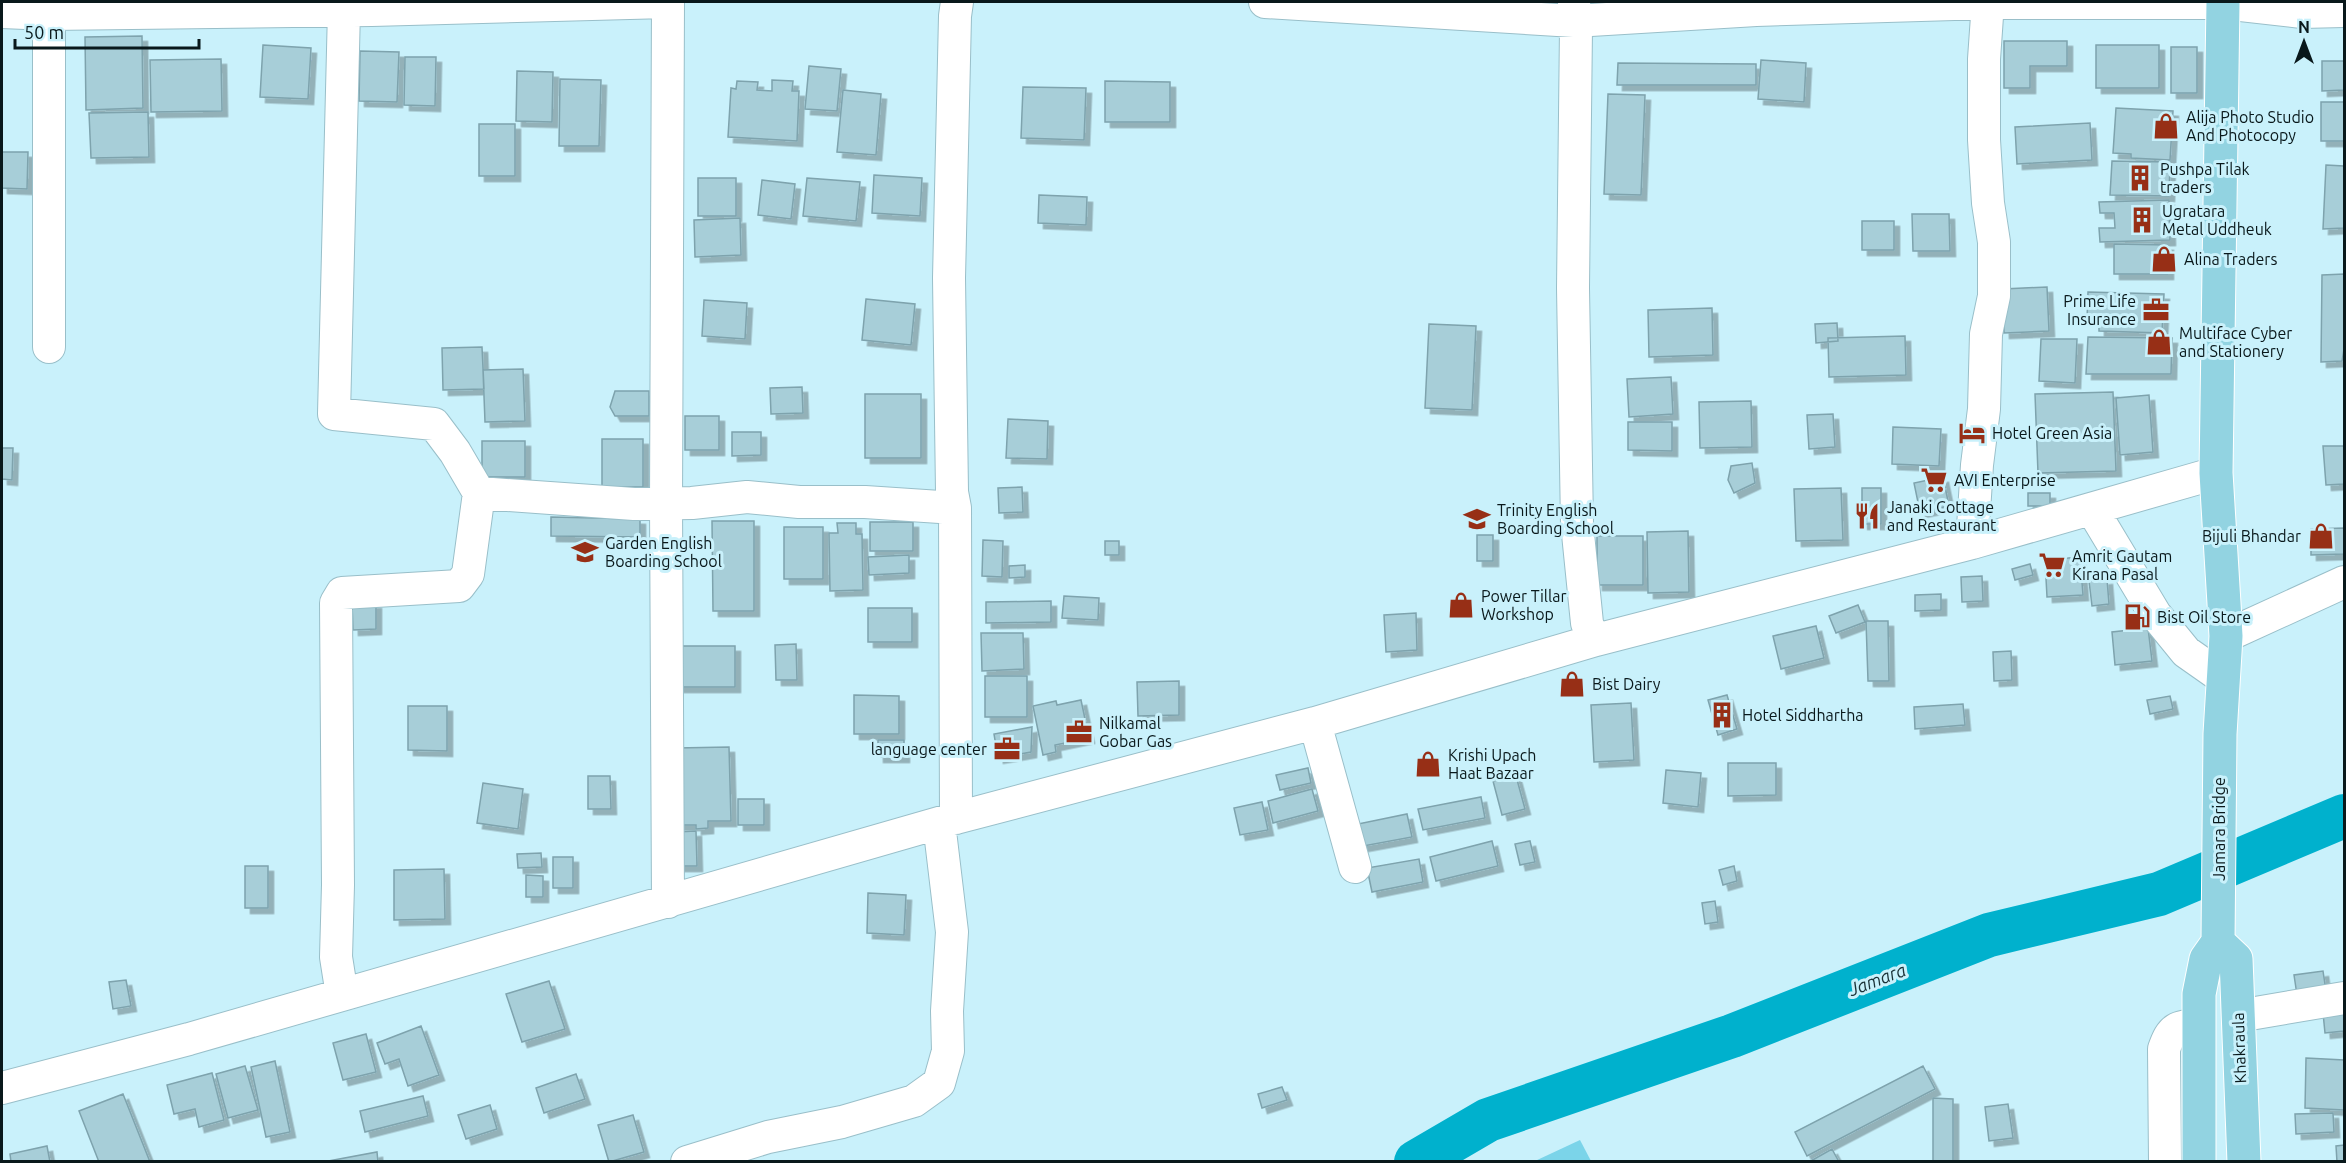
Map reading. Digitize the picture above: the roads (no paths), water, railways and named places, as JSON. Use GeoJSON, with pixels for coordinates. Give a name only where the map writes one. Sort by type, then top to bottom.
{"type":"FeatureCollection","features":[{"type":"Feature","properties":{"kind":"main road","name":"Jamara Bridge"},"geometry":{"type":"LineString","coordinates":[[2218,932],[2220,734],[2226,636],[2216,473],[2223,2]]}},
{"type":"Feature","properties":{"kind":"main road","name":"Khakraula"},"geometry":{"type":"LineString","coordinates":[[2218,932],[2236,959],[2244,1161]]}},
{"type":"Feature","properties":{"kind":"main road"},"geometry":{"type":"LineString","coordinates":[[2199,1161],[2199,994],[2206,960],[2218,932]]}},
{"type":"Feature","properties":{"kind":"street"},"geometry":{"type":"LineString","coordinates":[[2,12],[49,14],[342,6],[668,2],[666,504],[668,902]]}},
{"type":"Feature","properties":{"kind":"street"},"geometry":{"type":"LineString","coordinates":[[687,1161],[768,1137],[842,1122],[914,1101],[939,1083],[948,1051],[947,1011],[952,932],[947,821],[955,508],[952,492],[949,278],[957,2]]}},
{"type":"Feature","properties":{"kind":"street"},"geometry":{"type":"LineString","coordinates":[[1265,2],[1574,11],[1756,10],[1988,2],[2223,2],[2302,12],[2344,11]]}},
{"type":"Feature","properties":{"kind":"street"},"geometry":{"type":"LineString","coordinates":[[1972,543],[1977,465],[1984,409],[1986,334],[1994,296],[1994,242],[1988,203],[1984,140],[1984,59],[1988,2]]}},
{"type":"Feature","properties":{"kind":"street"},"geometry":{"type":"LineString","coordinates":[[342,6],[334,414],[434,424],[479,493],[468,574],[459,586],[342,593],[336,603],[338,762],[336,957],[342,995]]}},
{"type":"Feature","properties":{"kind":"street"},"geometry":{"type":"LineString","coordinates":[[1574,11],[1576,28],[1573,288],[1577,524],[1587,623],[1596,640]]}},
{"type":"Feature","properties":{"kind":"street"},"geometry":{"type":"LineString","coordinates":[[49,14],[49,347]]}},
{"type":"Feature","properties":{"kind":"street"},"geometry":{"type":"LineString","coordinates":[[2,1088],[189,1039],[947,821],[1315,723],[1596,640],[1972,543],[2216,473]]}},
{"type":"Feature","properties":{"kind":"street"},"geometry":{"type":"LineString","coordinates":[[479,493],[634,504],[666,504],[747,497],[799,502],[866,502],[955,508]]}},
{"type":"Feature","properties":{"kind":"street"},"geometry":{"type":"LineString","coordinates":[[2092,509],[2155,614],[2186,652],[2223,678]]}},
{"type":"Feature","properties":{"kind":"street"},"geometry":{"type":"LineString","coordinates":[[2226,636],[2344,582]]}},
{"type":"Feature","properties":{"kind":"street"},"geometry":{"type":"LineString","coordinates":[[1315,723],[1355,867]]}},
{"type":"Feature","properties":{"kind":"street"},"geometry":{"type":"LineString","coordinates":[[2238,1016],[2344,998]]}},
{"type":"Feature","properties":{"kind":"street"},"geometry":{"type":"LineString","coordinates":[[2165,1161],[2164,1049],[2170,1034],[2181,1027],[2199,1025]]}},
{"type":"Feature","properties":{"kind":"waterway","name":"Jamara"},"geometry":{"type":"LineString","coordinates":[[1416,1162],[1488,1120],[1732,1036],[1989,935],[2159,894],[2344,816]]}},
{"type":"Feature","properties":{"kind":"place","name":"Alija Photo Studio And Photocopy"},"geometry":{"type":"Point","coordinates":[2166,126]}},
{"type":"Feature","properties":{"kind":"place","name":"Pushpa Tilak traders"},"geometry":{"type":"Point","coordinates":[2140,178]}},
{"type":"Feature","properties":{"kind":"place","name":"Ugratara Metal Uddheuk"},"geometry":{"type":"Point","coordinates":[2142,220]}},
{"type":"Feature","properties":{"kind":"place","name":"Alina Traders"},"geometry":{"type":"Point","coordinates":[2164,259]}},
{"type":"Feature","properties":{"kind":"place","name":"Prime Life Insurance"},"geometry":{"type":"Point","coordinates":[2156,310]}},
{"type":"Feature","properties":{"kind":"place","name":"Multiface Cyber and Stationery"},"geometry":{"type":"Point","coordinates":[2159,342]}},
{"type":"Feature","properties":{"kind":"place","name":"Hotel Green Asia"},"geometry":{"type":"Point","coordinates":[1972,433]}},
{"type":"Feature","properties":{"kind":"place","name":"AVI Enterprise"},"geometry":{"type":"Point","coordinates":[1934,480]}},
{"type":"Feature","properties":{"kind":"place","name":"Janaki Cottage and Restaurant"},"geometry":{"type":"Point","coordinates":[1867,516]}},
{"type":"Feature","properties":{"kind":"place","name":"Trinity English Boarding School"},"geometry":{"type":"Point","coordinates":[1477,519]}},
{"type":"Feature","properties":{"kind":"place","name":"Bijuli Bhandar"},"geometry":{"type":"Point","coordinates":[2321,536]}},
{"type":"Feature","properties":{"kind":"place","name":"Garden English Boarding School"},"geometry":{"type":"Point","coordinates":[585,552]}},
{"type":"Feature","properties":{"kind":"place","name":"Amrit Gautam Kirana Pasal"},"geometry":{"type":"Point","coordinates":[2052,565]}},
{"type":"Feature","properties":{"kind":"place","name":"Power Tillar Workshop"},"geometry":{"type":"Point","coordinates":[1461,605]}},
{"type":"Feature","properties":{"kind":"place","name":"Bist Oil Store"},"geometry":{"type":"Point","coordinates":[2137,617]}},
{"type":"Feature","properties":{"kind":"place","name":"Bist Dairy"},"geometry":{"type":"Point","coordinates":[1572,684]}},
{"type":"Feature","properties":{"kind":"place","name":"Hotel Siddhartha"},"geometry":{"type":"Point","coordinates":[1722,715]}},
{"type":"Feature","properties":{"kind":"place","name":"Nilkamal Gobar Gas"},"geometry":{"type":"Point","coordinates":[1079,732]}},
{"type":"Feature","properties":{"kind":"place","name":"language center"},"geometry":{"type":"Point","coordinates":[1007,749]}},
{"type":"Feature","properties":{"kind":"place","name":"Krishi Upach Haat Bazaar"},"geometry":{"type":"Point","coordinates":[1428,764]}}]}
